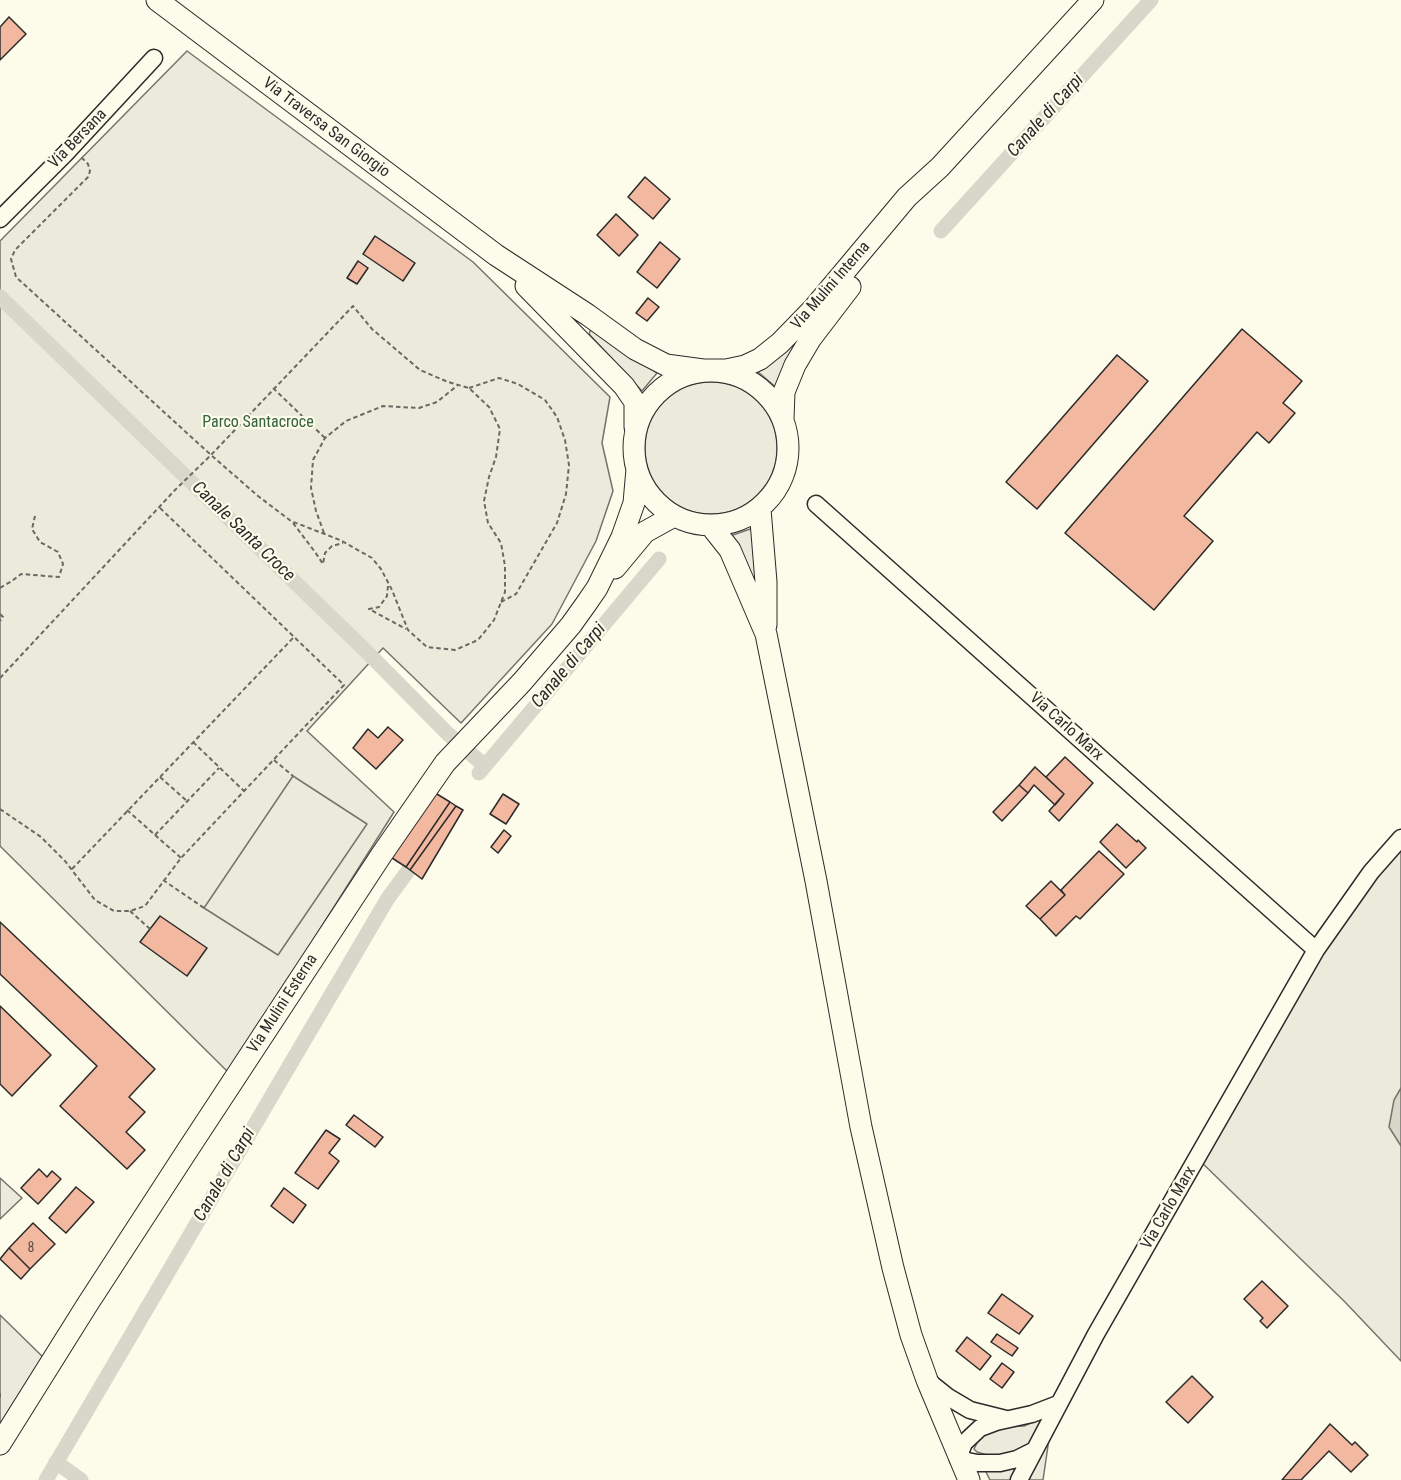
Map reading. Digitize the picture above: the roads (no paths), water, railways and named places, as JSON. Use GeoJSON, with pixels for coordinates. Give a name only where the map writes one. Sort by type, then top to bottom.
{"type":"FeatureCollection","features":[{"type":"Feature","properties":{"kind":"main road","name":"Via Traversa San Giorgio"},"geometry":{"type":"LineString","coordinates":[[157,0],[495,255],[588,315],[635,349],[666,365],[703,370]]}},
{"type":"Feature","properties":{"kind":"main road","name":"Via Mulini Interna"},"geometry":{"type":"LineString","coordinates":[[703,370],[726,370],[745,366],[760,359],[780,343],[813,309],[907,196],[940,167],[1093,0]]}},
{"type":"Feature","properties":{"kind":"main road","name":"Via Mulini Interna"},"geometry":{"type":"LineString","coordinates":[[783,420],[784,392],[795,365],[811,338],[839,300],[919,203],[940,167]]}},
{"type":"Feature","properties":{"kind":"main road","name":"Via Traversa San Giorgio"},"geometry":{"type":"LineString","coordinates":[[495,255],[624,386],[634,402],[635,435]]}},
{"type":"Feature","properties":{"kind":"main road"},"geometry":{"type":"LineString","coordinates":[[703,370],[723,371],[743,376],[760,387],[774,401],[783,420],[788,443],[786,468],[776,489],[760,509],[737,522],[711,526],[692,523],[674,516],[658,504],[645,488],[637,470],[634,453],[635,435],[645,408],[663,387],[682,376],[703,370]]}},
{"type":"Feature","properties":{"kind":"main road","name":"Via Mulini Esterna"},"geometry":{"type":"LineString","coordinates":[[597,588],[622,537],[634,503],[637,470]]}},
{"type":"Feature","properties":{"kind":"main road"},"geometry":{"type":"LineString","coordinates":[[760,509],[766,582],[766,634],[816,881],[861,1126],[893,1268],[911,1335],[958,1459],[969,1480]]}},
{"type":"Feature","properties":{"kind":"main road","name":"Via Mulini Esterna"},"geometry":{"type":"LineString","coordinates":[[0,1444],[192,1144],[382,854],[445,763],[571,625],[597,588],[645,532],[674,516]]}},
{"type":"Feature","properties":{"kind":"main road"},"geometry":{"type":"LineString","coordinates":[[711,526],[730,550],[766,634]]}},
{"type":"Feature","properties":{"kind":"street","name":"Via Bersana"},"geometry":{"type":"LineString","coordinates":[[0,219],[65,154],[154,58]]}},
{"type":"Feature","properties":{"kind":"street","name":"Via Carlo Marx"},"geometry":{"type":"LineString","coordinates":[[816,504],[1316,950]]}},
{"type":"Feature","properties":{"kind":"street","name":"Via Carlo Marx"},"geometry":{"type":"LineString","coordinates":[[1019,1480],[1096,1334],[1316,950],[1371,872],[1401,838]]}},
{"type":"Feature","properties":{"kind":"street"},"geometry":{"type":"LineString","coordinates":[[927,1380],[948,1397],[970,1410],[1009,1420]]}},
{"type":"Feature","properties":{"kind":"street"},"geometry":{"type":"LineString","coordinates":[[1033,1451],[1017,1459],[1000,1463],[977,1463],[958,1459],[964,1443],[980,1428],[1032,1414],[1058,1404]]}},
{"type":"Feature","properties":{"kind":"waterway","name":"Canale di Carpi"},"geometry":{"type":"LineString","coordinates":[[941,231],[1151,0]]}},
{"type":"Feature","properties":{"kind":"waterway","name":"Canale Santa Croce"},"geometry":{"type":"LineString","coordinates":[[0,297],[367,652],[447,733],[485,766]]}},
{"type":"Feature","properties":{"kind":"waterway","name":"Canale di Carpi"},"geometry":{"type":"LineString","coordinates":[[479,773],[659,559]]}},
{"type":"Feature","properties":{"kind":"waterway","name":"Canale di Carpi"},"geometry":{"type":"LineString","coordinates":[[46,1480],[388,898],[408,871]]}},
{"type":"Feature","properties":{"kind":"waterway"},"geometry":{"type":"LineString","coordinates":[[56,1462],[81,1480]]}},
{"type":"Feature","properties":{"kind":"park label","name":"Parco Santacroce"},"geometry":{"type":"Point","coordinates":[258,423]}}]}
